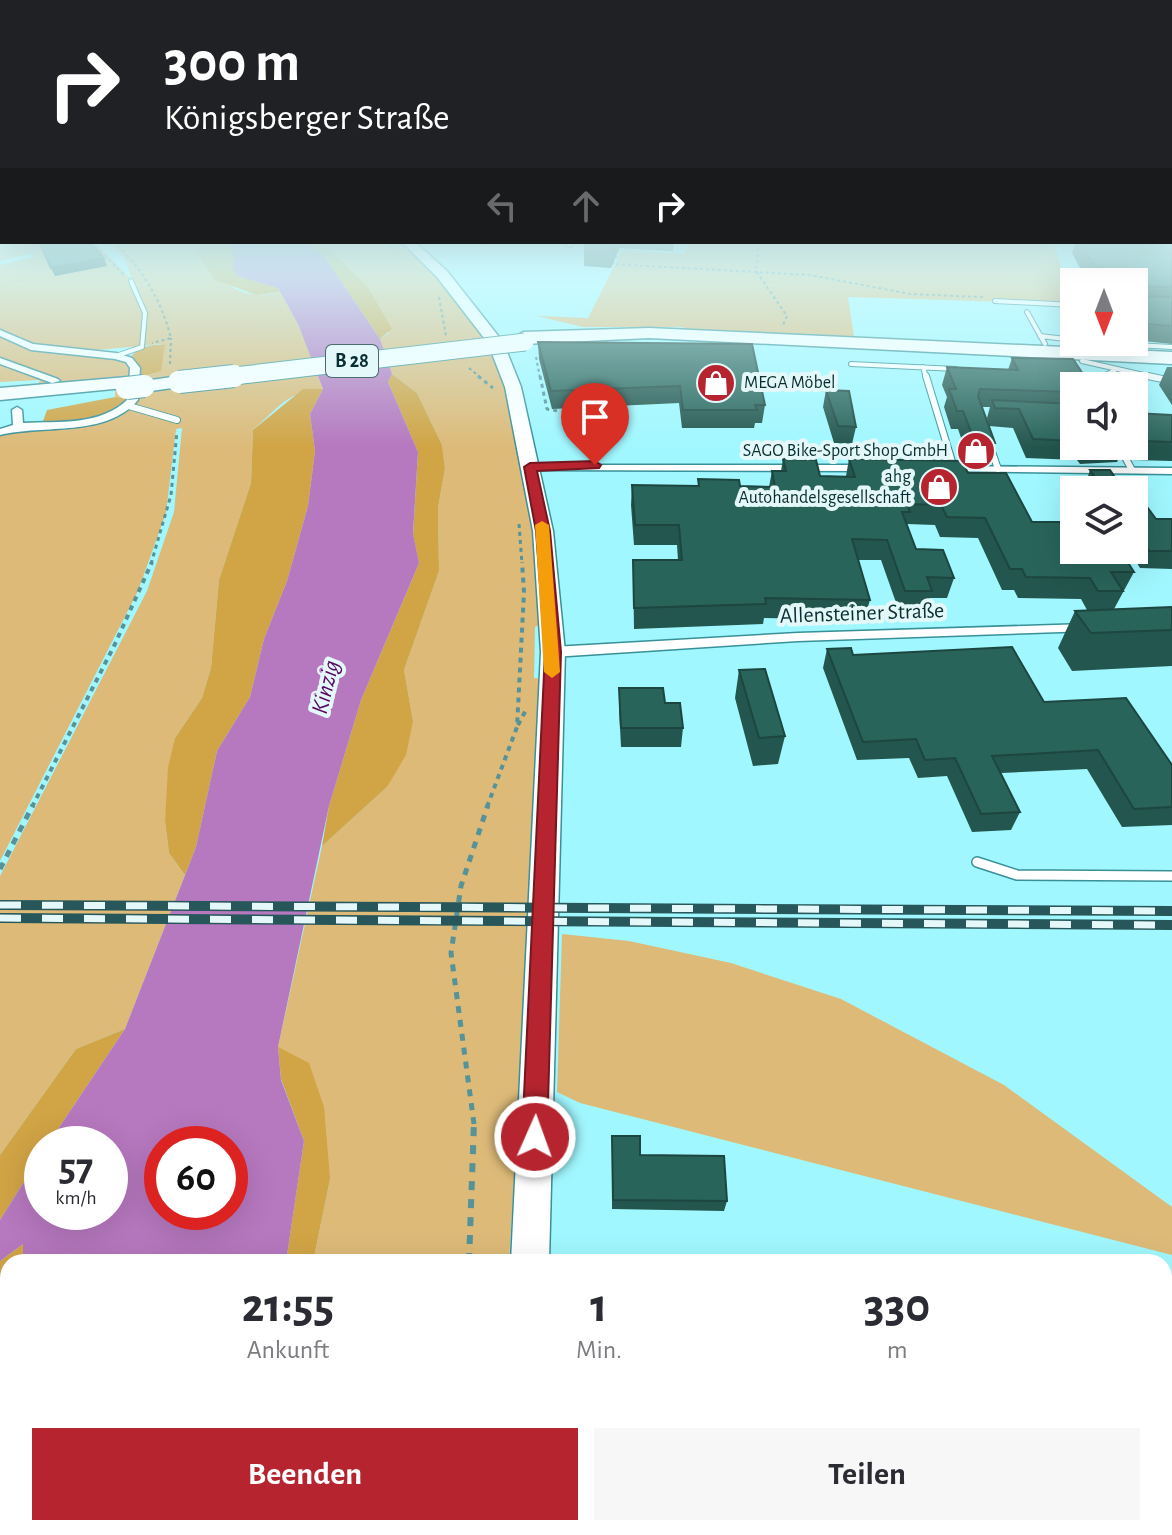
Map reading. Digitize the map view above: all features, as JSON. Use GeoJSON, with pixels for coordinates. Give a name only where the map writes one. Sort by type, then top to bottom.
{"type":"FeatureCollection","features":[{"type":"Feature","properties":{"kind":"highway","name":"B 28"},"geometry":{"type":"LineString","coordinates":[[9,413],[102,391],[134,389],[176,375],[524,340],[641,338],[1060,348]]}},
{"type":"Feature","properties":{"kind":"highway","name":"B 28"},"geometry":{"type":"LineString","coordinates":[[1120,356],[1172,366]]}},
{"type":"Feature","properties":{"kind":"highway","name":"B 28"},"geometry":{"type":"LineString","coordinates":[[1148,356],[1172,358]]}},
{"type":"Feature","properties":{"kind":"highway","name":"B 28"},"geometry":{"type":"LineString","coordinates":[[0,394],[134,389]]}},
{"type":"Feature","properties":{"kind":"main road"},"geometry":{"type":"LineString","coordinates":[[466,305],[495,342],[513,387],[543,531],[553,652],[530,1254]]}},
{"type":"Feature","properties":{"kind":"street"},"geometry":{"type":"LineString","coordinates":[[0,333],[31,347],[129,360],[135,368],[135,395],[134,389]]}},
{"type":"Feature","properties":{"kind":"street"},"geometry":{"type":"LineString","coordinates":[[49,359],[60,352]]}},
{"type":"Feature","properties":{"kind":"street"},"geometry":{"type":"LineString","coordinates":[[0,361],[55,381]]}},
{"type":"Feature","properties":{"kind":"street"},"geometry":{"type":"LineString","coordinates":[[27,373],[38,366]]}},
{"type":"Feature","properties":{"kind":"street"},"geometry":{"type":"LineString","coordinates":[[0,432],[9,413],[99,421],[134,389]]}},
{"type":"Feature","properties":{"kind":"street"},"geometry":{"type":"LineString","coordinates":[[530,467],[882,468]]}},
{"type":"Feature","properties":{"kind":"street"},"geometry":{"type":"LineString","coordinates":[[940,469],[1172,471]]}},
{"type":"Feature","properties":{"kind":"street","name":"Allensteiner Straße"},"geometry":{"type":"LineString","coordinates":[[553,652],[798,637],[1110,627]]}},
{"type":"Feature","properties":{"kind":"lane"},"geometry":{"type":"LineString","coordinates":[[116,356],[142,347],[145,313],[141,305]]}},
{"type":"Feature","properties":{"kind":"lane"},"geometry":{"type":"LineString","coordinates":[[1027,312],[1045,344]]}},
{"type":"Feature","properties":{"kind":"lane"},"geometry":{"type":"LineString","coordinates":[[1040,336],[1060,342]]}},
{"type":"Feature","properties":{"kind":"lane"},"geometry":{"type":"LineString","coordinates":[[1148,348],[1172,347]]}},
{"type":"Feature","properties":{"kind":"lane"},"geometry":{"type":"LineString","coordinates":[[1094,356],[1115,370],[1172,381]]}},
{"type":"Feature","properties":{"kind":"lane"},"geometry":{"type":"LineString","coordinates":[[851,364],[966,369]]}},
{"type":"Feature","properties":{"kind":"lane"},"geometry":{"type":"LineString","coordinates":[[923,367],[955,469]]}},
{"type":"Feature","properties":{"kind":"lane"},"geometry":{"type":"LineString","coordinates":[[1111,372],[1115,370]]}},
{"type":"Feature","properties":{"kind":"lane"},"geometry":{"type":"LineString","coordinates":[[134,389],[159,412],[177,420]]}},
{"type":"Feature","properties":{"kind":"lane"},"geometry":{"type":"LineString","coordinates":[[984,430],[998,469]]}},
{"type":"Feature","properties":{"kind":"lane"},"geometry":{"type":"LineString","coordinates":[[1127,460],[1132,470]]}},
{"type":"Feature","properties":{"kind":"lane"},"geometry":{"type":"LineString","coordinates":[[977,862],[1017,875],[1172,876]]}},
{"type":"Feature","properties":{"kind":"path"},"geometry":{"type":"LineString","coordinates":[[775,328],[785,323],[787,316],[779,305]]}},
{"type":"Feature","properties":{"kind":"path"},"geometry":{"type":"LineString","coordinates":[[171,338],[176,375]]}},
{"type":"Feature","properties":{"kind":"path"},"geometry":{"type":"LineString","coordinates":[[550,357],[535,357],[547,409],[558,411]]}},
{"type":"Feature","properties":{"kind":"path"},"geometry":{"type":"LineString","coordinates":[[594,429],[595,407]]}},
{"type":"Feature","properties":{"kind":"path"},"geometry":{"type":"LineString","coordinates":[[0,869],[141,591],[170,512],[178,467],[177,420]]}},
{"type":"Feature","properties":{"kind":"path"},"geometry":{"type":"LineString","coordinates":[[470,1254],[474,1195],[474,1117],[453,986],[451,953],[461,886],[517,727],[524,592],[519,522]]}},
{"type":"Feature","properties":{"kind":"shaded area"},"geometry":{"type":"Polygon","coordinates":[[[0,305],[287,305],[298,324],[323,389],[293,396],[253,430],[251,483],[219,580],[211,668],[202,698],[175,738],[165,821],[169,853],[185,875],[125,1029],[76,1049],[0,1155],[0,876],[147,591],[174,512],[182,428],[176,429],[166,513],[138,591],[0,861],[0,434],[89,425],[91,419],[128,398],[115,397],[115,379],[36,388],[40,380],[0,382],[0,305]],[[161,344],[98,350],[97,356],[121,361],[130,358],[139,365],[161,344]]]}},
{"type":"Feature","properties":{"kind":"shaded area"},"geometry":{"type":"Polygon","coordinates":[[[357,305],[378,305],[392,329],[380,339],[357,305]]]}},
{"type":"Feature","properties":{"kind":"shaded area"},"geometry":{"type":"Polygon","coordinates":[[[376,305],[463,305],[479,327],[495,359],[508,395],[526,470],[543,623],[535,627],[534,678],[544,679],[509,1254],[315,1254],[330,1179],[278,1047],[322,846],[387,787],[413,721],[404,670],[439,571],[438,508],[445,468],[442,445],[417,393],[392,374],[380,344],[380,339],[389,333],[376,305]]]}},
{"type":"Feature","properties":{"kind":"shaded area"},"geometry":{"type":"Polygon","coordinates":[[[595,305],[849,305],[854,337],[689,331],[682,327],[583,327],[537,316],[588,318],[595,305]]]}},
{"type":"Feature","properties":{"kind":"shaded area"},"geometry":{"type":"Polygon","coordinates":[[[165,345],[161,371],[142,376],[139,365],[130,358],[145,347],[165,345]]]}},
{"type":"Feature","properties":{"kind":"shaded area"},"geometry":{"type":"Polygon","coordinates":[[[392,374],[417,393],[442,445],[445,468],[438,508],[439,571],[404,670],[413,721],[406,755],[387,787],[322,846],[329,806],[361,700],[419,563],[413,535],[418,452],[388,382],[392,374]]]}},
{"type":"Feature","properties":{"kind":"shaded area"},"geometry":{"type":"Polygon","coordinates":[[[303,389],[323,389],[310,414],[315,451],[308,506],[287,581],[264,639],[250,697],[217,751],[196,847],[185,875],[169,853],[165,821],[168,768],[175,738],[202,698],[211,668],[219,580],[251,483],[253,430],[303,389]]]}},
{"type":"Feature","properties":{"kind":"shaded area"},"geometry":{"type":"Polygon","coordinates":[[[115,397],[129,398],[112,411],[88,420],[63,424],[43,421],[47,410],[115,397]]]}},
{"type":"Feature","properties":{"kind":"shaded area"},"geometry":{"type":"Polygon","coordinates":[[[562,934],[629,941],[731,963],[841,999],[1004,1085],[1172,1207],[1172,1254],[580,1103],[557,1092],[562,934]]]}},
{"type":"Feature","properties":{"kind":"shaded area"},"geometry":{"type":"Polygon","coordinates":[[[125,1029],[60,1126],[24,1126],[24,1182],[0,1220],[0,1155],[76,1049],[125,1029]]]}},
{"type":"Feature","properties":{"kind":"shaded area"},"geometry":{"type":"Polygon","coordinates":[[[278,1047],[309,1063],[324,1107],[330,1179],[315,1254],[287,1254],[304,1141],[281,1079],[278,1047]]]}},
{"type":"Feature","properties":{"kind":"shaded area"},"geometry":{"type":"Polygon","coordinates":[[[23,1244],[23,1254],[9,1254],[23,1244]]]}},
{"type":"Feature","properties":{"kind":"water","name":"Kinzig"},"geometry":{"type":"Polygon","coordinates":[[[287,305],[357,305],[380,339],[392,374],[388,382],[418,452],[413,534],[419,563],[361,700],[329,806],[278,1047],[281,1080],[304,1141],[287,1254],[23,1254],[23,1244],[9,1254],[0,1254],[0,1220],[24,1182],[24,1230],[128,1230],[128,1126],[60,1126],[125,1029],[196,847],[217,751],[250,697],[264,639],[287,581],[308,506],[315,451],[310,414],[323,389],[287,305]]]}},
{"type":"Feature","properties":{"kind":"building"},"geometry":{"type":"Polygon","coordinates":[[[1148,305],[1172,305],[1172,326],[1148,324],[1148,305]]]}},
{"type":"Feature","properties":{"kind":"building"},"geometry":{"type":"Polygon","coordinates":[[[538,342],[752,344],[765,405],[755,405],[757,410],[683,410],[680,386],[551,391],[538,342]]]}},
{"type":"Feature","properties":{"kind":"building"},"geometry":{"type":"Polygon","coordinates":[[[1012,358],[1073,359],[1082,372],[1060,372],[1060,392],[980,389],[978,396],[995,443],[975,442],[963,411],[957,411],[949,389],[956,389],[947,367],[1018,370],[1012,358]]]}},
{"type":"Feature","properties":{"kind":"building"},"geometry":{"type":"Polygon","coordinates":[[[826,390],[849,391],[856,427],[838,426],[826,390]]]}},
{"type":"Feature","properties":{"kind":"building"},"geometry":{"type":"Polygon","coordinates":[[[992,400],[1060,403],[1060,440],[1033,439],[1019,409],[995,408],[992,400]]]}},
{"type":"Feature","properties":{"kind":"building"},"geometry":{"type":"Polygon","coordinates":[[[1148,414],[1172,415],[1172,442],[1148,441],[1148,414]]]}},
{"type":"Feature","properties":{"kind":"building"},"geometry":{"type":"Polygon","coordinates":[[[783,459],[816,460],[820,476],[855,477],[849,459],[962,461],[968,473],[1006,473],[1032,522],[1060,522],[1060,564],[1129,564],[1134,572],[1111,572],[1123,591],[1098,591],[1090,578],[1026,577],[1022,569],[1010,569],[985,518],[947,517],[941,505],[907,504],[910,512],[902,512],[916,549],[943,550],[954,578],[927,577],[932,591],[905,591],[887,540],[852,539],[870,600],[765,598],[766,604],[634,608],[633,560],[682,560],[679,525],[635,525],[632,485],[699,486],[698,479],[739,480],[740,486],[775,487],[772,471],[786,471],[783,459]]]}},
{"type":"Feature","properties":{"kind":"building"},"geometry":{"type":"Polygon","coordinates":[[[1090,470],[1110,470],[1114,476],[1094,476],[1090,470]]]}},
{"type":"Feature","properties":{"kind":"building"},"geometry":{"type":"Polygon","coordinates":[[[1148,508],[1156,519],[1172,519],[1172,551],[1149,551],[1148,508]]]}},
{"type":"Feature","properties":{"kind":"building"},"geometry":{"type":"Polygon","coordinates":[[[1172,607],[1172,630],[1091,633],[1075,611],[1172,607]]]}},
{"type":"Feature","properties":{"kind":"building"},"geometry":{"type":"Polygon","coordinates":[[[1012,647],[1044,702],[1126,698],[1172,765],[1172,807],[1134,809],[1098,750],[992,756],[1020,812],[981,814],[955,758],[925,760],[916,739],[863,742],[827,649],[851,648],[853,655],[1012,647]]]}},
{"type":"Feature","properties":{"kind":"building"},"geometry":{"type":"Polygon","coordinates":[[[765,669],[785,736],[759,738],[739,670],[765,669]]]}},
{"type":"Feature","properties":{"kind":"building"},"geometry":{"type":"Polygon","coordinates":[[[619,688],[663,688],[665,703],[680,703],[683,728],[621,728],[619,688]]]}},
{"type":"Feature","properties":{"kind":"building"},"geometry":{"type":"Polygon","coordinates":[[[612,1136],[640,1136],[640,1155],[724,1156],[727,1201],[613,1200],[612,1136]]]}},
{"type":"Feature","properties":{"kind":"railway"},"geometry":{"type":"LineString","coordinates":[[0,905],[1172,911]]}},
{"type":"Feature","properties":{"kind":"railway"},"geometry":{"type":"LineString","coordinates":[[0,918],[1172,925]]}},
{"type":"Feature","properties":{"kind":"slow traffic"},"geometry":{"type":"LineString","coordinates":[[542,525],[552,672]]}},
{"type":"Feature","properties":{"kind":"place","name":"MEGA Möbel"},"geometry":{"type":"Point","coordinates":[716,383]}},
{"type":"Feature","properties":{"kind":"place","name":"SAGO Bike-Sport Shop GmbH"},"geometry":{"type":"Point","coordinates":[976,451]}},
{"type":"Feature","properties":{"kind":"place","name":"ahg Autohandelsgesellschaft"},"geometry":{"type":"Point","coordinates":[939,487]}},
{"type":"Feature","properties":{"kind":"route"},"geometry":{"type":"LineString","coordinates":[[535,1137],[553,652],[543,531],[530,467],[595,465]]}}]}
